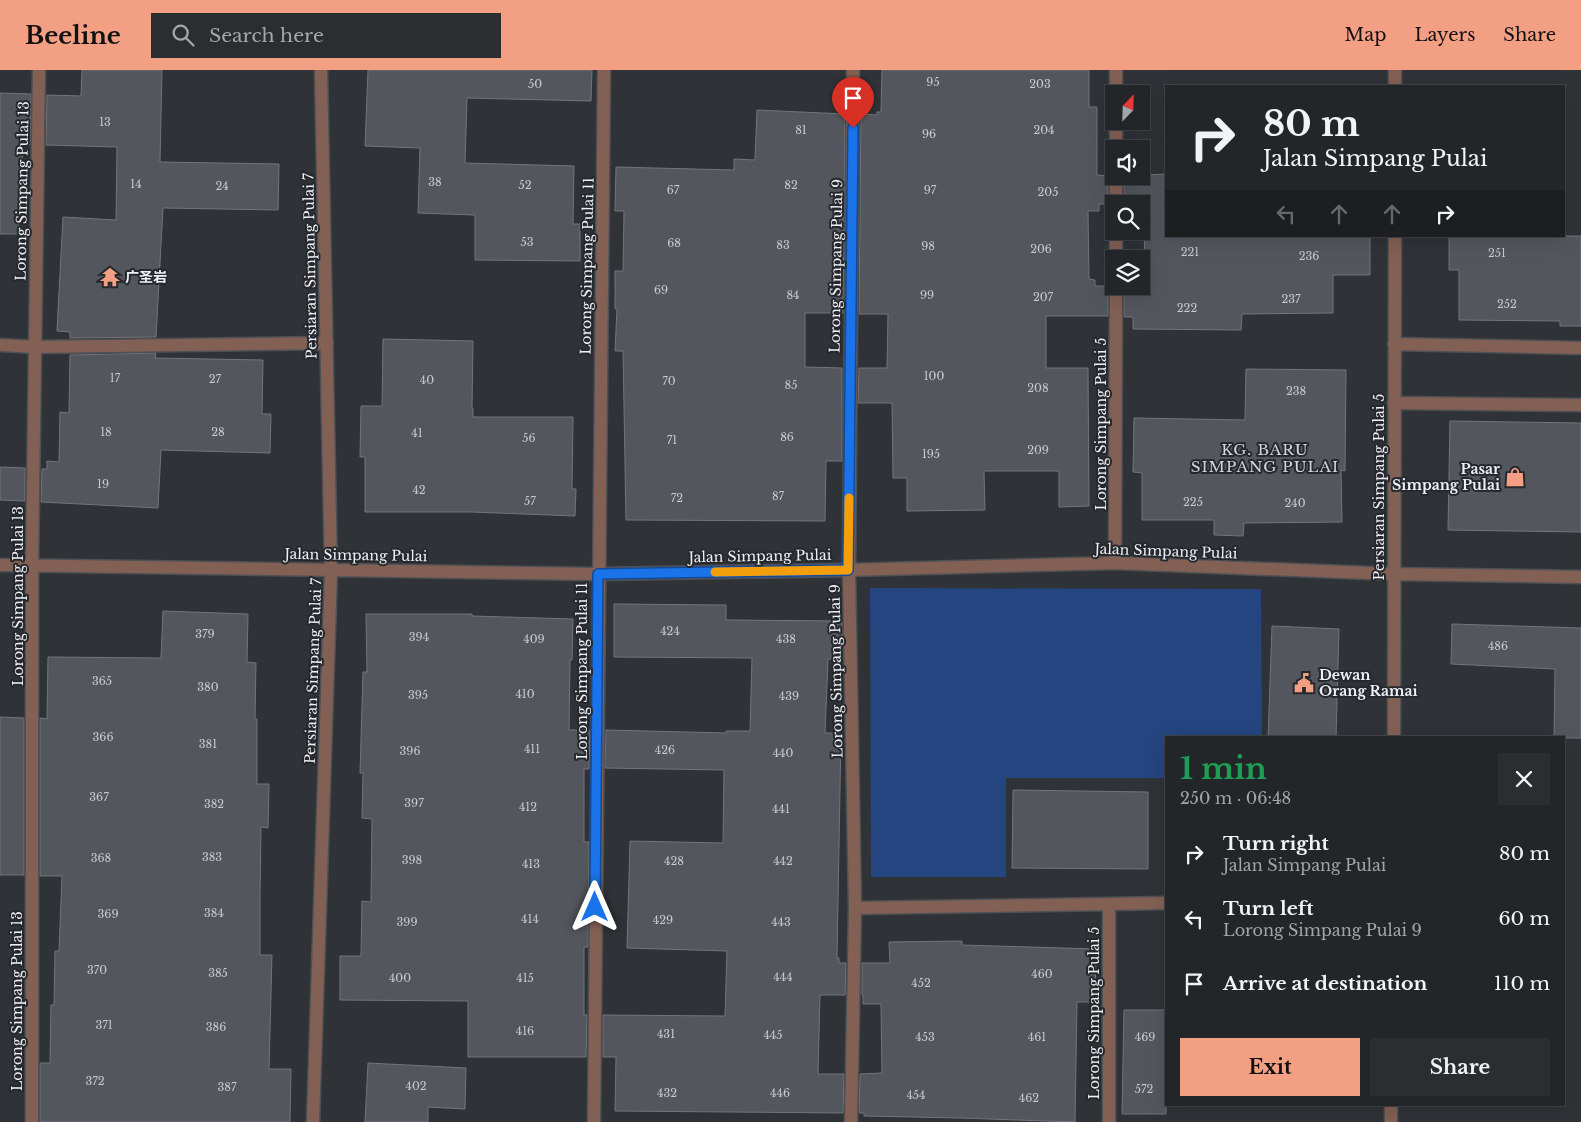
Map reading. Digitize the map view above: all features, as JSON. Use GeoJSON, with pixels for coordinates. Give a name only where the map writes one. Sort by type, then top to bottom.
{"type":"FeatureCollection","features":[{"type":"Feature","properties":{"kind":"street","name":"Lorong Simpang Pulai 13"},"geometry":{"type":"LineString","coordinates":[[32,1122],[32,566],[39,70]]}},
{"type":"Feature","properties":{"kind":"street","name":"Persiaran Simpang Pulai 7"},"geometry":{"type":"LineString","coordinates":[[312,1122],[331,570],[321,70]]}},
{"type":"Feature","properties":{"kind":"street","name":"Lorong Simpang Pulai 11"},"geometry":{"type":"LineString","coordinates":[[594,1122],[604,70]]}},
{"type":"Feature","properties":{"kind":"street","name":"Lorong Simpang Pulai 9"},"geometry":{"type":"LineString","coordinates":[[852,1122],[856,908],[848,570],[853,70]]}},
{"type":"Feature","properties":{"kind":"street"},"geometry":{"type":"LineString","coordinates":[[1116,70],[1116,85]]}},
{"type":"Feature","properties":{"kind":"street"},"geometry":{"type":"LineString","coordinates":[[1395,70],[1395,85]]}},
{"type":"Feature","properties":{"kind":"street","name":"Persiaran Simpang Pulai 5"},"geometry":{"type":"LineString","coordinates":[[1394,736],[1395,237]]}},
{"type":"Feature","properties":{"kind":"street","name":"Lorong Simpang Pulai 5"},"geometry":{"type":"LineString","coordinates":[[1115,563],[1116,295]]}},
{"type":"Feature","properties":{"kind":"street"},"geometry":{"type":"LineString","coordinates":[[0,345],[327,343]]}},
{"type":"Feature","properties":{"kind":"street"},"geometry":{"type":"LineString","coordinates":[[1394,344],[1581,348]]}},
{"type":"Feature","properties":{"kind":"street"},"geometry":{"type":"LineString","coordinates":[[1394,403],[1581,405]]}},
{"type":"Feature","properties":{"kind":"street","name":"Jalan Simpang Pulai"},"geometry":{"type":"LineString","coordinates":[[0,565],[598,574],[1115,563],[1394,574],[1581,576]]}},
{"type":"Feature","properties":{"kind":"street","name":"Lorong Simpang Pulai 5"},"geometry":{"type":"LineString","coordinates":[[1108,1122],[1109,904]]}},
{"type":"Feature","properties":{"kind":"street"},"geometry":{"type":"LineString","coordinates":[[856,908],[1165,904]]}},
{"type":"Feature","properties":{"kind":"street"},"geometry":{"type":"LineString","coordinates":[[1390,1122],[1391,1106]]}},
{"type":"Feature","properties":{"kind":"shaded area"},"geometry":{"type":"Polygon","coordinates":[[[870,588],[1261,589],[1262,736],[1165,736],[1165,778],[1006,778],[1006,877],[871,877],[870,588]]]}},
{"type":"Feature","properties":{"kind":"building"},"geometry":{"type":"Polygon","coordinates":[[[82,70],[162,70],[160,162],[279,164],[278,210],[163,208],[156,337],[70,338],[70,332],[57,331],[63,217],[116,220],[117,147],[46,145],[47,95],[81,96],[82,70]]]}},
{"type":"Feature","properties":{"kind":"building"},"geometry":{"type":"Polygon","coordinates":[[[368,70],[592,70],[591,101],[467,98],[465,163],[574,166],[573,224],[580,224],[580,261],[475,260],[475,215],[418,213],[420,148],[365,146],[368,70]]]}},
{"type":"Feature","properties":{"kind":"building"},"geometry":{"type":"Polygon","coordinates":[[[882,70],[1089,70],[1089,107],[1097,107],[1097,175],[1105,176],[1105,185],[1108,185],[1108,195],[1105,195],[1105,204],[1099,204],[1099,211],[1088,211],[1089,279],[1095,280],[1095,286],[1105,286],[1105,295],[1108,295],[1108,316],[1046,316],[1046,368],[1088,368],[1089,506],[1059,507],[1059,471],[984,471],[985,510],[907,511],[907,478],[893,478],[892,403],[858,403],[859,368],[887,368],[888,314],[859,314],[861,114],[877,115],[877,112],[881,112],[882,70]]]}},
{"type":"Feature","properties":{"kind":"building"},"geometry":{"type":"Polygon","coordinates":[[[0,93],[31,94],[30,145],[23,145],[18,234],[0,234],[0,93]]]}},
{"type":"Feature","properties":{"kind":"building"},"geometry":{"type":"Polygon","coordinates":[[[757,110],[845,114],[843,313],[805,313],[805,367],[842,368],[842,461],[826,461],[825,521],[626,520],[623,351],[615,351],[617,309],[615,309],[615,271],[623,271],[624,211],[615,211],[616,167],[734,170],[734,159],[755,160],[757,110]]]}},
{"type":"Feature","properties":{"kind":"building"},"geometry":{"type":"Polygon","coordinates":[[[1165,174],[1165,237],[1370,237],[1370,275],[1333,275],[1333,313],[1242,314],[1241,330],[1133,329],[1133,317],[1124,317],[1124,295],[1150,295],[1150,250],[1145,250],[1144,240],[1150,240],[1150,195],[1124,195],[1124,185],[1150,185],[1150,175],[1165,174]]]}},
{"type":"Feature","properties":{"kind":"building"},"geometry":{"type":"Polygon","coordinates":[[[1581,236],[1581,326],[1560,326],[1560,321],[1459,320],[1459,270],[1449,270],[1449,237],[1581,236]]]}},
{"type":"Feature","properties":{"kind":"building"},"geometry":{"type":"Polygon","coordinates":[[[383,339],[473,341],[473,417],[573,417],[572,489],[576,489],[575,516],[472,512],[365,512],[365,457],[360,457],[361,406],[382,406],[383,339]]]}},
{"type":"Feature","properties":{"kind":"building"},"geometry":{"type":"Polygon","coordinates":[[[156,353],[155,358],[263,360],[262,414],[271,414],[270,453],[161,450],[158,508],[41,502],[42,469],[47,469],[47,461],[59,462],[60,412],[69,413],[70,355],[156,353]]]}},
{"type":"Feature","properties":{"kind":"building"},"geometry":{"type":"Polygon","coordinates":[[[1246,369],[1346,370],[1345,471],[1341,470],[1342,522],[1244,523],[1243,536],[1214,535],[1214,520],[1142,520],[1142,473],[1133,472],[1134,418],[1245,420],[1246,369]]]}},
{"type":"Feature","properties":{"kind":"building","name":"Pasar Simpang Pulai"},"geometry":{"type":"Polygon","coordinates":[[[1450,421],[1581,423],[1581,532],[1448,530],[1450,421]]]}},
{"type":"Feature","properties":{"kind":"building"},"geometry":{"type":"Polygon","coordinates":[[[0,467],[25,468],[25,501],[0,500],[0,467]]]}},
{"type":"Feature","properties":{"kind":"building"},"geometry":{"type":"Polygon","coordinates":[[[614,604],[726,605],[726,620],[842,621],[842,659],[828,659],[825,733],[841,733],[837,958],[839,958],[839,963],[846,963],[845,995],[820,995],[818,1074],[844,1074],[843,1113],[615,1111],[616,1057],[603,1057],[603,1015],[725,1016],[727,951],[627,948],[630,841],[723,843],[724,770],[605,768],[606,730],[726,733],[726,731],[750,731],[752,658],[614,657],[614,604]]]}},
{"type":"Feature","properties":{"kind":"building"},"geometry":{"type":"Polygon","coordinates":[[[163,611],[248,614],[247,662],[256,663],[257,784],[269,784],[268,828],[261,827],[260,955],[272,955],[269,1069],[291,1069],[290,1122],[40,1122],[40,1063],[50,1063],[51,1005],[54,1005],[55,951],[59,951],[62,876],[40,876],[40,718],[47,719],[48,657],[161,658],[163,611]]]}},
{"type":"Feature","properties":{"kind":"building"},"geometry":{"type":"Polygon","coordinates":[[[366,614],[472,614],[472,616],[573,619],[572,660],[570,660],[569,730],[590,730],[589,769],[584,769],[584,842],[589,842],[588,947],[584,947],[584,1015],[587,1015],[586,1057],[468,1057],[468,1001],[340,1000],[340,956],[361,956],[362,901],[371,902],[372,819],[362,818],[363,773],[360,773],[363,672],[367,672],[366,614]]]}},
{"type":"Feature","properties":{"kind":"building"},"geometry":{"type":"Polygon","coordinates":[[[1452,624],[1581,628],[1581,738],[1554,736],[1555,669],[1451,664],[1452,624]]]}},
{"type":"Feature","properties":{"kind":"building","name":"Dewan Orang Ramai"},"geometry":{"type":"Polygon","coordinates":[[[1272,626],[1339,629],[1336,736],[1268,736],[1272,626]]]}},
{"type":"Feature","properties":{"kind":"building"},"geometry":{"type":"Polygon","coordinates":[[[0,717],[24,718],[24,875],[0,875],[0,717]]]}},
{"type":"Feature","properties":{"kind":"building"},"geometry":{"type":"Polygon","coordinates":[[[1013,790],[1148,792],[1148,869],[1012,868],[1013,790]]]}},
{"type":"Feature","properties":{"kind":"building"},"geometry":{"type":"Polygon","coordinates":[[[962,941],[962,945],[1096,949],[1095,1002],[1077,1002],[1075,1122],[864,1116],[864,1113],[859,1113],[860,1074],[882,1073],[881,1004],[863,1004],[862,963],[890,963],[889,942],[962,941]]]}},
{"type":"Feature","properties":{"kind":"building"},"geometry":{"type":"Polygon","coordinates":[[[1124,1010],[1165,1010],[1166,1114],[1122,1114],[1124,1010]]]}},
{"type":"Feature","properties":{"kind":"building"},"geometry":{"type":"Polygon","coordinates":[[[368,1063],[466,1068],[465,1109],[428,1107],[428,1122],[365,1122],[368,1063]]]}},
{"type":"Feature","properties":{"kind":"slow traffic"},"geometry":{"type":"LineString","coordinates":[[715,572],[848,570],[849,498]]}},
{"type":"Feature","properties":{"kind":"place","name":"广圣岩"},"geometry":{"type":"Point","coordinates":[110,277]}},
{"type":"Feature","properties":{"kind":"place","name":"Pasar Simpang Pulai"},"geometry":{"type":"Point","coordinates":[1515,477]}},
{"type":"Feature","properties":{"kind":"place","name":"Dewan Orang Ramai"},"geometry":{"type":"Point","coordinates":[1304,683]}},
{"type":"Feature","properties":{"kind":"district","name":"KG. BARU SIMPANG PULAI"},"geometry":{"type":"Point","coordinates":[1265,458]}},
{"type":"Feature","properties":{"kind":"route"},"geometry":{"type":"LineString","coordinates":[[595,907],[598,574],[848,570],[853,128]]}}]}
